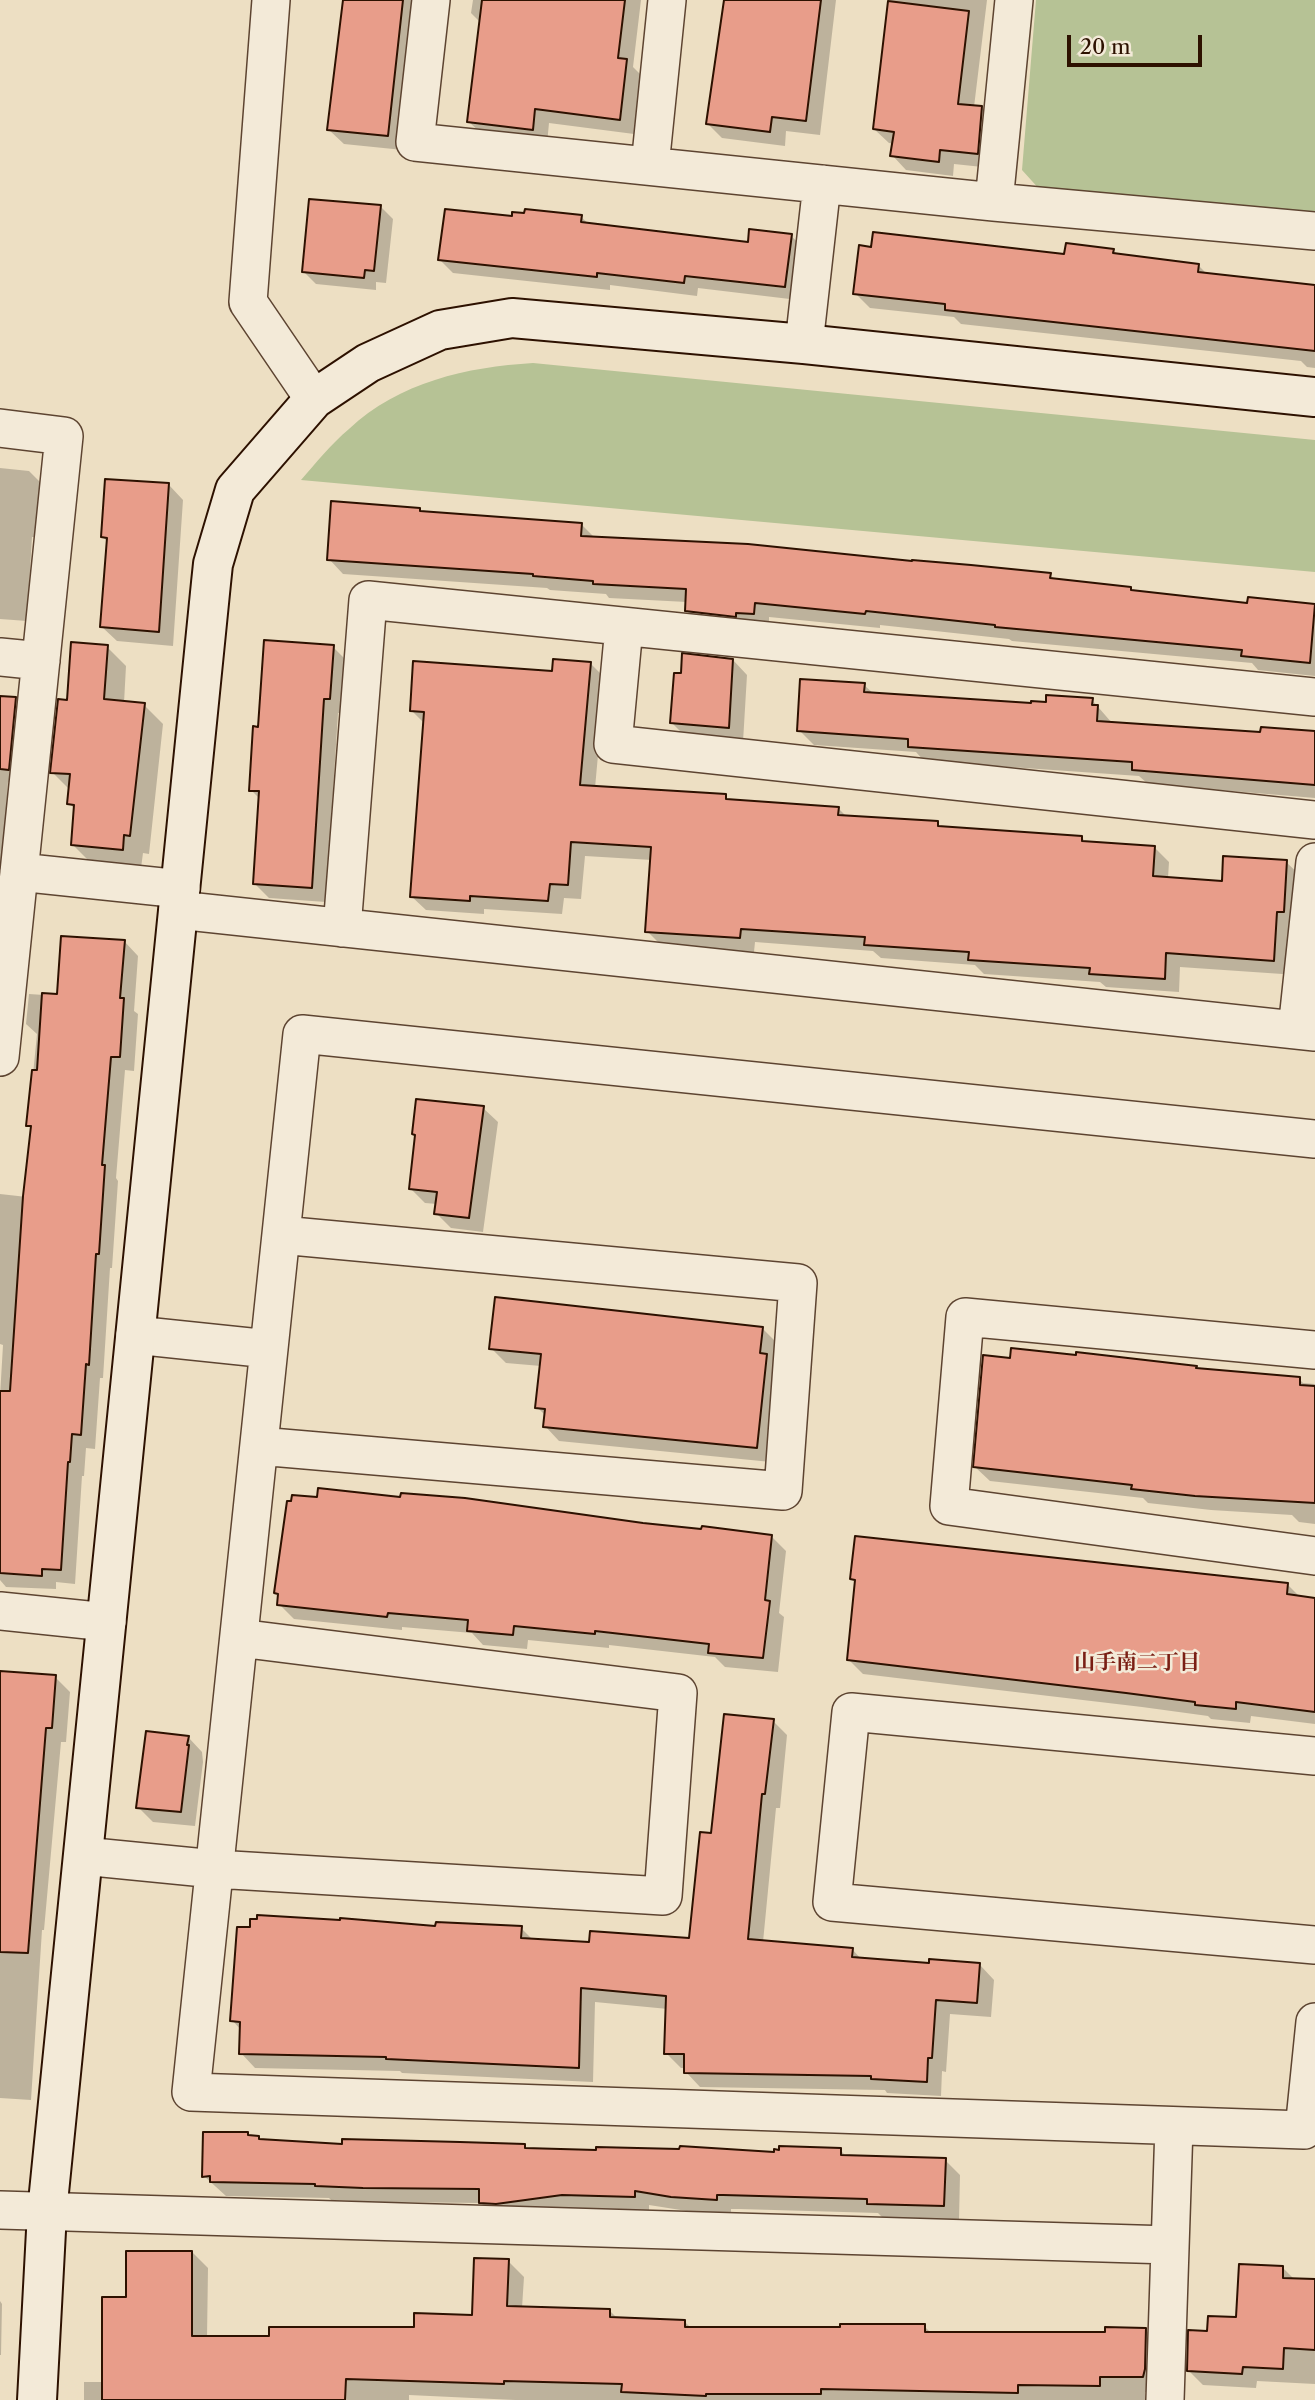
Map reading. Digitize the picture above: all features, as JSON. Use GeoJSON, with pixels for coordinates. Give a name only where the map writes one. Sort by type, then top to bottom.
{"type":"FeatureCollection","features":[{"type":"Feature","properties":{"kind":"street"},"geometry":{"type":"LineString","coordinates":[[271,0],[248,302],[314,399]]}},
{"type":"Feature","properties":{"kind":"street"},"geometry":{"type":"LineString","coordinates":[[431,0],[415,142],[994,202],[1315,231]]}},
{"type":"Feature","properties":{"kind":"street"},"geometry":{"type":"LineString","coordinates":[[650,166],[667,0]]}},
{"type":"Feature","properties":{"kind":"street"},"geometry":{"type":"LineString","coordinates":[[994,202],[1014,0]]}},
{"type":"Feature","properties":{"kind":"street"},"geometry":{"type":"LineString","coordinates":[[804,344],[822,184]]}},
{"type":"Feature","properties":{"kind":"street"},"geometry":{"type":"LineString","coordinates":[[37,2400],[47,2211],[213,564],[235,490],[314,399],[368,363],[440,330],[512,318],[804,344],[1315,397]]}},
{"type":"Feature","properties":{"kind":"street"},"geometry":{"type":"LineString","coordinates":[[0,428],[64,436],[0,1057]]}},
{"type":"Feature","properties":{"kind":"street"},"geometry":{"type":"LineString","coordinates":[[342,928],[368,600],[1315,697]]}},
{"type":"Feature","properties":{"kind":"street"},"geometry":{"type":"LineString","coordinates":[[624,627],[612,744],[1315,820]]}},
{"type":"Feature","properties":{"kind":"street"},"geometry":{"type":"LineString","coordinates":[[0,657],[41,661]]}},
{"type":"Feature","properties":{"kind":"street"},"geometry":{"type":"LineString","coordinates":[[19,872],[342,928],[1306,1031],[1315,862]]}},
{"type":"Feature","properties":{"kind":"street"},"geometry":{"type":"LineString","coordinates":[[1315,1139],[302,1034],[191,2092],[1304,2130],[1315,2022]]}},
{"type":"Feature","properties":{"kind":"street"},"geometry":{"type":"LineString","coordinates":[[259,1446],[783,1491],[798,1283],[281,1236]]}},
{"type":"Feature","properties":{"kind":"street"},"geometry":{"type":"LineString","coordinates":[[1315,1350],[965,1317],[949,1506],[1315,1556]]}},
{"type":"Feature","properties":{"kind":"street"},"geometry":{"type":"LineString","coordinates":[[135,1335],[269,1349]]}},
{"type":"Feature","properties":{"kind":"street"},"geometry":{"type":"LineString","coordinates":[[0,1611],[107,1622]]}},
{"type":"Feature","properties":{"kind":"street"},"geometry":{"type":"LineString","coordinates":[[83,1856],[215,1869],[663,1896],[678,1693],[239,1638]]}},
{"type":"Feature","properties":{"kind":"street"},"geometry":{"type":"LineString","coordinates":[[1315,1756],[851,1712],[832,1902],[1315,1945]]}},
{"type":"Feature","properties":{"kind":"street"},"geometry":{"type":"LineString","coordinates":[[1165,2400],[1174,2126]]}},
{"type":"Feature","properties":{"kind":"street"},"geometry":{"type":"LineString","coordinates":[[0,2210],[1170,2245]]}},
{"type":"Feature","properties":{"kind":"green space"},"geometry":{"type":"Polygon","coordinates":[[[1036,0],[1315,0],[1315,217],[1041,191],[1022,170],[1036,0]]]}},
{"type":"Feature","properties":{"kind":"green space"},"geometry":{"type":"Polygon","coordinates":[[[533,363],[1315,440],[1315,572],[301,480],[342,435],[390,399],[459,373],[533,363]]]}},
{"type":"Feature","properties":{"kind":"building"},"geometry":{"type":"Polygon","coordinates":[[[343,0],[403,0],[388,136],[327,130],[343,0]]]}},
{"type":"Feature","properties":{"kind":"building"},"geometry":{"type":"Polygon","coordinates":[[[482,0],[625,0],[618,58],[627,59],[620,120],[535,109],[533,130],[467,122],[482,0]]]}},
{"type":"Feature","properties":{"kind":"building"},"geometry":{"type":"Polygon","coordinates":[[[724,0],[821,0],[806,121],[772,117],[770,132],[706,124],[724,0]]]}},
{"type":"Feature","properties":{"kind":"building"},"geometry":{"type":"Polygon","coordinates":[[[888,1],[969,11],[958,104],[982,106],[978,154],[940,150],[939,162],[890,156],[894,132],[873,129],[888,1]]]}},
{"type":"Feature","properties":{"kind":"building"},"geometry":{"type":"Polygon","coordinates":[[[309,199],[381,205],[374,271],[365,270],[364,278],[302,272],[309,199]]]}},
{"type":"Feature","properties":{"kind":"building"},"geometry":{"type":"Polygon","coordinates":[[[445,209],[512,216],[512,212],[524,213],[525,209],[582,215],[581,222],[748,242],[749,229],[792,234],[785,287],[685,276],[684,283],[597,273],[597,277],[438,260],[445,209]]]}},
{"type":"Feature","properties":{"kind":"building"},"geometry":{"type":"Polygon","coordinates":[[[873,232],[1064,254],[1066,243],[1114,249],[1113,253],[1199,264],[1198,272],[1315,285],[1315,351],[945,310],[945,304],[853,294],[859,245],[871,247],[873,232]]]}},
{"type":"Feature","properties":{"kind":"building"},"geometry":{"type":"Polygon","coordinates":[[[105,479],[169,483],[159,632],[100,627],[107,538],[101,537],[105,479]]]}},
{"type":"Feature","properties":{"kind":"building"},"geometry":{"type":"Polygon","coordinates":[[[331,501],[420,508],[420,511],[582,523],[581,536],[748,544],[1051,573],[1050,578],[1247,603],[1248,597],[1315,604],[1310,663],[1241,656],[1242,650],[995,627],[866,611],[865,614],[755,603],[754,614],[736,613],[736,617],[685,611],[686,589],[593,584],[593,581],[533,574],[327,560],[331,501]]]}},
{"type":"Feature","properties":{"kind":"building"},"geometry":{"type":"Polygon","coordinates":[[[264,640],[334,645],[330,699],[324,699],[312,888],[253,884],[259,791],[249,791],[253,726],[258,727],[264,640]]]}},
{"type":"Feature","properties":{"kind":"building"},"geometry":{"type":"Polygon","coordinates":[[[71,642],[108,645],[104,699],[145,703],[130,836],[124,835],[123,850],[71,845],[74,805],[67,804],[70,774],[50,773],[58,699],[67,700],[71,642]]]}},
{"type":"Feature","properties":{"kind":"building"},"geometry":{"type":"Polygon","coordinates":[[[682,653],[733,659],[729,728],[670,723],[674,673],[681,673],[682,653]]]}},
{"type":"Feature","properties":{"kind":"building"},"geometry":{"type":"Polygon","coordinates":[[[553,659],[591,662],[580,785],[726,794],[726,799],[839,807],[838,815],[938,821],[938,826],[1082,836],[1082,841],[1155,846],[1153,876],[1222,881],[1223,856],[1287,860],[1284,912],[1277,912],[1274,961],[1166,953],[1165,979],[1089,974],[1090,968],[968,960],[969,952],[864,945],[865,937],[741,929],[740,938],[645,932],[651,847],[571,842],[568,885],[550,884],[548,901],[470,896],[470,901],[410,897],[424,712],[410,711],[413,661],[552,671],[553,659]]]}},
{"type":"Feature","properties":{"kind":"building"},"geometry":{"type":"Polygon","coordinates":[[[800,679],[865,683],[864,692],[1031,703],[1046,702],[1046,695],[1093,698],[1092,705],[1098,705],[1097,721],[1260,732],[1261,727],[1315,731],[1315,785],[1132,770],[1132,762],[908,747],[908,739],[797,731],[800,679]]]}},
{"type":"Feature","properties":{"kind":"building"},"geometry":{"type":"Polygon","coordinates":[[[0,696],[16,697],[9,770],[0,769],[0,696]]]}},
{"type":"Feature","properties":{"kind":"building"},"geometry":{"type":"Polygon","coordinates":[[[61,936],[125,940],[120,998],[124,998],[120,1057],[111,1057],[102,1165],[105,1165],[99,1254],[96,1254],[89,1365],[86,1364],[81,1435],[72,1434],[61,1570],[42,1569],[42,1576],[0,1573],[0,1391],[10,1391],[23,1196],[31,1126],[26,1126],[32,1070],[37,1070],[42,993],[57,994],[61,936]]]}},
{"type":"Feature","properties":{"kind":"building"},"geometry":{"type":"Polygon","coordinates":[[[416,1099],[484,1106],[469,1218],[434,1214],[437,1192],[409,1189],[416,1099]]]}},
{"type":"Feature","properties":{"kind":"building"},"geometry":{"type":"Polygon","coordinates":[[[495,1297],[763,1327],[760,1353],[767,1354],[757,1448],[543,1427],[545,1409],[535,1408],[541,1354],[489,1349],[495,1297]]]}},
{"type":"Feature","properties":{"kind":"building"},"geometry":{"type":"Polygon","coordinates":[[[1011,1348],[1076,1355],[1076,1352],[1197,1366],[1196,1368],[1300,1377],[1300,1385],[1315,1386],[1315,1503],[1195,1496],[1131,1489],[1132,1485],[973,1467],[983,1355],[1010,1358],[1011,1348]]]}},
{"type":"Feature","properties":{"kind":"building"},"geometry":{"type":"Polygon","coordinates":[[[318,1488],[400,1497],[401,1493],[465,1498],[643,1523],[701,1529],[702,1526],[772,1535],[765,1600],[770,1601],[763,1658],[708,1653],[709,1644],[595,1631],[595,1634],[514,1626],[513,1635],[467,1631],[468,1620],[388,1613],[387,1617],[277,1605],[278,1594],[274,1593],[287,1501],[291,1501],[292,1495],[317,1497],[318,1488]]]}},
{"type":"Feature","properties":{"kind":"building"},"geometry":{"type":"Polygon","coordinates":[[[855,1536],[1288,1583],[1287,1594],[1315,1598],[1315,1712],[1236,1702],[1236,1709],[1195,1705],[1195,1702],[1126,1693],[847,1660],[855,1580],[850,1579],[855,1536]]]}},
{"type":"Feature","properties":{"kind":"building"},"geometry":{"type":"Polygon","coordinates":[[[0,1671],[56,1675],[52,1728],[46,1728],[28,1953],[0,1952],[0,1671]]]}},
{"type":"Feature","properties":{"kind":"building"},"geometry":{"type":"Polygon","coordinates":[[[724,1714],[774,1719],[765,1794],[762,1794],[748,1939],[853,1948],[852,1957],[929,1963],[929,1959],[980,1963],[977,2003],[936,2000],[932,2058],[928,2058],[927,2082],[871,2079],[871,2076],[684,2073],[684,2054],[664,2054],[666,1996],[581,1988],[579,2068],[386,2057],[239,2054],[240,2022],[230,2021],[237,1927],[250,1927],[250,1919],[257,1919],[257,1915],[340,1918],[435,1926],[436,1922],[522,1926],[521,1938],[589,1942],[590,1931],[689,1938],[700,1832],[711,1833],[724,1714]]]}},
{"type":"Feature","properties":{"kind":"building"},"geometry":{"type":"Polygon","coordinates":[[[146,1731],[189,1736],[181,1812],[136,1808],[146,1731]]]}},
{"type":"Feature","properties":{"kind":"building"},"geometry":{"type":"Polygon","coordinates":[[[203,2132],[248,2132],[248,2135],[259,2136],[259,2139],[342,2144],[342,2139],[525,2144],[525,2148],[679,2149],[680,2146],[774,2152],[774,2149],[779,2150],[779,2146],[841,2148],[841,2155],[946,2158],[944,2206],[867,2204],[867,2199],[723,2195],[717,2195],[717,2200],[635,2191],[635,2197],[562,2195],[496,2204],[479,2203],[479,2189],[210,2182],[210,2176],[202,2177],[203,2132]]]}},
{"type":"Feature","properties":{"kind":"building"},"geometry":{"type":"Polygon","coordinates":[[[126,2251],[192,2251],[192,2336],[269,2336],[269,2327],[414,2327],[414,2313],[472,2315],[474,2258],[509,2259],[507,2306],[610,2309],[610,2317],[685,2320],[685,2327],[925,2324],[925,2332],[1105,2332],[1105,2327],[1146,2328],[1145,2369],[1143,2377],[1100,2377],[1100,2386],[1018,2385],[1018,2393],[821,2389],[821,2394],[706,2396],[621,2392],[622,2384],[504,2381],[504,2384],[346,2379],[345,2400],[102,2400],[102,2297],[126,2297],[126,2251]]]}},
{"type":"Feature","properties":{"kind":"building"},"geometry":{"type":"Polygon","coordinates":[[[1239,2264],[1283,2266],[1283,2278],[1315,2279],[1315,2350],[1284,2348],[1283,2369],[1243,2367],[1242,2374],[1187,2371],[1188,2330],[1207,2331],[1208,2316],[1236,2317],[1239,2264]]]}},
{"type":"Feature","properties":{"kind":"district","name":"山手南二丁目"},"geometry":{"type":"Point","coordinates":[1137,1663]}}]}
